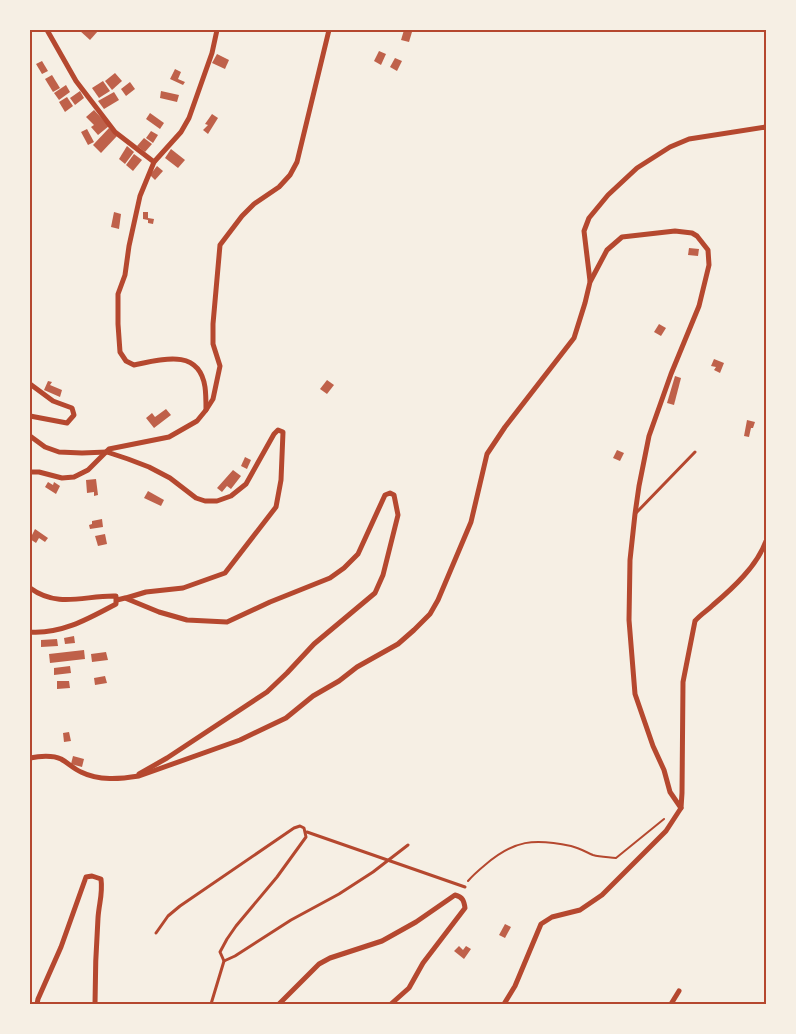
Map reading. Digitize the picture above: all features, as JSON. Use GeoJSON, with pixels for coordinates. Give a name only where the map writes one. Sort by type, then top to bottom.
{"type":"FeatureCollection","features":[{"type":"Feature","properties":{"kind":"street"},"geometry":{"type":"LineString","coordinates":[[47,30],[76,81],[115,132],[154,162]]}},
{"type":"Feature","properties":{"kind":"street"},"geometry":{"type":"LineString","coordinates":[[206,410],[205,386],[200,372],[194,365],[185,360],[170,358],[134,365],[126,361],[120,352],[118,294],[125,275],[140,196],[154,162],[181,132],[189,118],[212,53],[217,30]]}},
{"type":"Feature","properties":{"kind":"street"},"geometry":{"type":"LineString","coordinates":[[30,472],[39,472],[62,478],[74,477],[88,470],[109,449],[169,437],[197,421],[213,400],[220,366],[214,344],[213,324],[220,245],[242,216],[254,204],[279,187],[290,175],[297,162],[329,30]]}},
{"type":"Feature","properties":{"kind":"street"},"geometry":{"type":"LineString","coordinates":[[590,282],[584,232],[589,218],[636,168],[670,146],[689,139],[766,127]]}},
{"type":"Feature","properties":{"kind":"street"},"geometry":{"type":"LineString","coordinates":[[30,758],[40,756],[59,758],[81,772],[95,777],[122,779],[139,776],[240,740],[286,718],[313,696],[398,644],[430,614],[438,600],[471,522],[482,470],[488,454],[506,427],[574,338],[586,303],[590,282],[607,250],[622,238],[633,235],[675,231],[692,233],[697,236],[708,250],[709,265],[704,292],[671,374],[649,436],[639,486],[630,560],[629,620],[635,694],[653,746],[664,770],[670,792],[680,808]]}},
{"type":"Feature","properties":{"kind":"street"},"geometry":{"type":"LineString","coordinates":[[30,384],[53,401],[72,408],[74,415],[67,423],[30,416]]}},
{"type":"Feature","properties":{"kind":"street"},"geometry":{"type":"LineString","coordinates":[[30,436],[45,447],[59,452],[82,454],[107,452],[149,467],[170,478],[196,498],[205,501],[217,501],[230,496],[246,484],[274,434],[278,430],[284,432],[281,480],[276,507],[225,573],[183,588],[146,592],[117,600],[116,604],[77,625],[58,630],[30,632]]}},
{"type":"Feature","properties":{"kind":"street"},"geometry":{"type":"LineString","coordinates":[[125,598],[159,612],[187,620],[227,622],[330,578],[344,568],[358,554],[385,495],[390,492],[394,494],[396,499],[398,514],[383,575],[375,593],[314,644],[267,692],[167,758],[132,777]]}},
{"type":"Feature","properties":{"kind":"street"},"geometry":{"type":"LineString","coordinates":[[504,1004],[515,986],[541,924],[552,917],[580,910],[602,895],[666,831],[680,808],[682,793],[683,682],[695,621],[735,584],[761,554],[766,541]]}},
{"type":"Feature","properties":{"kind":"street"},"geometry":{"type":"LineString","coordinates":[[30,588],[49,598],[60,600],[104,595],[116,596],[117,600]]}},
{"type":"Feature","properties":{"kind":"street"},"geometry":{"type":"LineString","coordinates":[[36,1004],[62,947],[86,877],[92,876],[100,879],[103,891],[99,906],[95,959],[95,1004]]}},
{"type":"Feature","properties":{"kind":"street"},"geometry":{"type":"LineString","coordinates":[[279,1004],[319,964],[330,958],[382,941],[416,922],[455,895],[460,896],[464,901],[465,908],[423,963],[409,988],[391,1004]]}},
{"type":"Feature","properties":{"kind":"street"},"geometry":{"type":"LineString","coordinates":[[671,1004],[679,992]]}},
{"type":"Feature","properties":{"kind":"lane"},"geometry":{"type":"LineString","coordinates":[[635,514],[695,452]]}},
{"type":"Feature","properties":{"kind":"lane"},"geometry":{"type":"LineString","coordinates":[[156,933],[168,916],[180,906],[256,852],[300,826],[306,832],[465,887]]}},
{"type":"Feature","properties":{"kind":"lane"},"geometry":{"type":"LineString","coordinates":[[210,1004],[224,961],[220,952],[227,939],[283,869],[306,837],[306,832]]}},
{"type":"Feature","properties":{"kind":"lane"},"geometry":{"type":"LineString","coordinates":[[224,961],[291,920],[339,894],[408,845]]}},
{"type":"Feature","properties":{"kind":"path"},"geometry":{"type":"LineString","coordinates":[[465,887],[469,879],[492,860],[508,848],[521,844],[536,842],[559,844],[574,847],[595,856],[616,858],[668,815]]}},
{"type":"Feature","properties":{"kind":"building"},"geometry":{"type":"Polygon","coordinates":[[[79,30],[97,30],[98,31],[90,40],[79,30]]]}},
{"type":"Feature","properties":{"kind":"building"},"geometry":{"type":"Polygon","coordinates":[[[404,30],[412,32],[409,42],[401,40],[404,30]]]}},
{"type":"Feature","properties":{"kind":"building"},"geometry":{"type":"Polygon","coordinates":[[[379,51],[386,54],[381,65],[374,61],[379,51]]]}},
{"type":"Feature","properties":{"kind":"building"},"geometry":{"type":"Polygon","coordinates":[[[217,54],[229,60],[225,69],[212,63],[217,54]]]}},
{"type":"Feature","properties":{"kind":"building"},"geometry":{"type":"Polygon","coordinates":[[[395,58],[402,61],[397,71],[390,67],[395,58]]]}},
{"type":"Feature","properties":{"kind":"building"},"geometry":{"type":"Polygon","coordinates":[[[42,61],[48,71],[42,74],[36,64],[42,61]]]}},
{"type":"Feature","properties":{"kind":"building"},"geometry":{"type":"Polygon","coordinates":[[[175,69],[181,72],[178,79],[185,82],[183,85],[170,79],[175,69]]]}},
{"type":"Feature","properties":{"kind":"building"},"geometry":{"type":"Polygon","coordinates":[[[115,73],[122,81],[112,90],[105,81],[115,73]]]}},
{"type":"Feature","properties":{"kind":"building"},"geometry":{"type":"Polygon","coordinates":[[[52,75],[60,88],[53,92],[45,79],[52,75]]]}},
{"type":"Feature","properties":{"kind":"building"},"geometry":{"type":"Polygon","coordinates":[[[103,81],[110,91],[99,98],[92,88],[103,81]]]}},
{"type":"Feature","properties":{"kind":"building"},"geometry":{"type":"Polygon","coordinates":[[[130,82],[135,89],[126,96],[121,89],[130,82]]]}},
{"type":"Feature","properties":{"kind":"building"},"geometry":{"type":"Polygon","coordinates":[[[66,85],[70,92],[59,100],[54,93],[66,85]]]}},
{"type":"Feature","properties":{"kind":"building"},"geometry":{"type":"Polygon","coordinates":[[[80,91],[84,98],[75,105],[70,98],[80,91]]]}},
{"type":"Feature","properties":{"kind":"building"},"geometry":{"type":"Polygon","coordinates":[[[161,91],[179,95],[177,102],[160,98],[161,91]]]}},
{"type":"Feature","properties":{"kind":"building"},"geometry":{"type":"Polygon","coordinates":[[[114,92],[119,100],[104,109],[98,101],[114,92]]]}},
{"type":"Feature","properties":{"kind":"building"},"geometry":{"type":"Polygon","coordinates":[[[67,97],[73,106],[65,112],[59,102],[67,97]]]}},
{"type":"Feature","properties":{"kind":"building"},"geometry":{"type":"Polygon","coordinates":[[[94,110],[109,126],[98,135],[91,127],[94,125],[86,117],[94,110]]]}},
{"type":"Feature","properties":{"kind":"building"},"geometry":{"type":"Polygon","coordinates":[[[150,113],[164,123],[160,129],[146,119],[150,113]]]}},
{"type":"Feature","properties":{"kind":"building"},"geometry":{"type":"Polygon","coordinates":[[[212,114],[218,118],[208,134],[203,130],[208,125],[205,124],[212,114]]]}},
{"type":"Feature","properties":{"kind":"building"},"geometry":{"type":"Polygon","coordinates":[[[109,128],[117,136],[101,153],[93,145],[109,128]]]}},
{"type":"Feature","properties":{"kind":"building"},"geometry":{"type":"Polygon","coordinates":[[[87,129],[94,142],[88,145],[81,132],[87,129]]]}},
{"type":"Feature","properties":{"kind":"building"},"geometry":{"type":"Polygon","coordinates":[[[151,131],[158,135],[153,143],[146,138],[151,131]]]}},
{"type":"Feature","properties":{"kind":"building"},"geometry":{"type":"Polygon","coordinates":[[[144,138],[152,144],[145,152],[137,146],[144,138]]]}},
{"type":"Feature","properties":{"kind":"building"},"geometry":{"type":"Polygon","coordinates":[[[127,146],[134,152],[125,164],[119,159],[127,146]]]}},
{"type":"Feature","properties":{"kind":"building"},"geometry":{"type":"Polygon","coordinates":[[[171,149],[185,160],[178,168],[165,158],[171,149]]]}},
{"type":"Feature","properties":{"kind":"building"},"geometry":{"type":"Polygon","coordinates":[[[134,154],[142,160],[133,171],[126,165],[134,154]]]}},
{"type":"Feature","properties":{"kind":"building"},"geometry":{"type":"Polygon","coordinates":[[[157,166],[163,171],[155,180],[150,175],[157,166]]]}},
{"type":"Feature","properties":{"kind":"building"},"geometry":{"type":"Polygon","coordinates":[[[114,212],[121,214],[119,229],[111,227],[114,212]]]}},
{"type":"Feature","properties":{"kind":"building"},"geometry":{"type":"Polygon","coordinates":[[[143,212],[148,212],[148,218],[154,219],[153,224],[143,219],[143,212]]]}},
{"type":"Feature","properties":{"kind":"building"},"geometry":{"type":"Polygon","coordinates":[[[689,248],[699,249],[698,256],[688,255],[689,248]]]}},
{"type":"Feature","properties":{"kind":"building"},"geometry":{"type":"Polygon","coordinates":[[[659,324],[666,328],[661,336],[654,332],[659,324]]]}},
{"type":"Feature","properties":{"kind":"building"},"geometry":{"type":"Polygon","coordinates":[[[714,359],[724,363],[720,373],[714,370],[716,367],[711,366],[714,359]]]}},
{"type":"Feature","properties":{"kind":"building"},"geometry":{"type":"Polygon","coordinates":[[[675,376],[681,378],[674,405],[667,403],[675,376]]]}},
{"type":"Feature","properties":{"kind":"building"},"geometry":{"type":"Polygon","coordinates":[[[327,380],[334,385],[327,394],[320,389],[327,380]]]}},
{"type":"Feature","properties":{"kind":"building"},"geometry":{"type":"Polygon","coordinates":[[[48,381],[52,382],[50,385],[62,390],[60,397],[44,390],[48,381]]]}},
{"type":"Feature","properties":{"kind":"building"},"geometry":{"type":"Polygon","coordinates":[[[166,409],[171,415],[154,428],[146,418],[152,413],[155,417],[166,409]]]}},
{"type":"Feature","properties":{"kind":"building"},"geometry":{"type":"Polygon","coordinates":[[[747,420],[755,422],[749,437],[744,436],[747,420]]]}},
{"type":"Feature","properties":{"kind":"building"},"geometry":{"type":"Polygon","coordinates":[[[617,450],[624,453],[620,461],[613,458],[617,450]]]}},
{"type":"Feature","properties":{"kind":"building"},"geometry":{"type":"Polygon","coordinates":[[[245,457],[251,460],[247,469],[241,466],[245,457]]]}},
{"type":"Feature","properties":{"kind":"building"},"geometry":{"type":"Polygon","coordinates":[[[233,470],[241,476],[231,489],[227,486],[222,492],[217,488],[233,470]]]}},
{"type":"Feature","properties":{"kind":"building"},"geometry":{"type":"Polygon","coordinates":[[[96,479],[98,495],[94,496],[94,492],[87,493],[86,480],[96,479]]]}},
{"type":"Feature","properties":{"kind":"building"},"geometry":{"type":"Polygon","coordinates":[[[48,482],[53,485],[54,482],[60,486],[56,494],[45,487],[48,482]]]}},
{"type":"Feature","properties":{"kind":"building"},"geometry":{"type":"Polygon","coordinates":[[[148,491],[164,500],[161,506],[144,498],[148,491]]]}},
{"type":"Feature","properties":{"kind":"building"},"geometry":{"type":"Polygon","coordinates":[[[102,519],[103,527],[90,529],[89,525],[92,524],[92,521],[102,519]]]}},
{"type":"Feature","properties":{"kind":"building"},"geometry":{"type":"Polygon","coordinates":[[[35,529],[48,538],[45,542],[39,538],[36,543],[30,539],[35,529]]]}},
{"type":"Feature","properties":{"kind":"building"},"geometry":{"type":"Polygon","coordinates":[[[105,534],[107,544],[98,546],[95,536],[105,534]]]}},
{"type":"Feature","properties":{"kind":"building"},"geometry":{"type":"Polygon","coordinates":[[[74,636],[75,643],[65,644],[64,638],[74,636]]]}},
{"type":"Feature","properties":{"kind":"building"},"geometry":{"type":"Polygon","coordinates":[[[57,639],[58,646],[41,647],[41,640],[57,639]]]}},
{"type":"Feature","properties":{"kind":"building"},"geometry":{"type":"Polygon","coordinates":[[[84,650],[85,659],[50,663],[49,654],[84,650]]]}},
{"type":"Feature","properties":{"kind":"building"},"geometry":{"type":"Polygon","coordinates":[[[106,652],[108,660],[92,662],[91,654],[106,652]]]}},
{"type":"Feature","properties":{"kind":"building"},"geometry":{"type":"Polygon","coordinates":[[[70,666],[71,673],[54,675],[54,668],[70,666]]]}},
{"type":"Feature","properties":{"kind":"building"},"geometry":{"type":"Polygon","coordinates":[[[105,676],[107,683],[95,685],[94,678],[105,676]]]}},
{"type":"Feature","properties":{"kind":"building"},"geometry":{"type":"Polygon","coordinates":[[[57,681],[69,681],[70,688],[57,689],[57,681]]]}},
{"type":"Feature","properties":{"kind":"building"},"geometry":{"type":"Polygon","coordinates":[[[69,732],[71,741],[64,742],[63,733],[69,732]]]}},
{"type":"Feature","properties":{"kind":"building"},"geometry":{"type":"Polygon","coordinates":[[[73,756],[84,759],[82,767],[71,764],[73,756]]]}},
{"type":"Feature","properties":{"kind":"building"},"geometry":{"type":"Polygon","coordinates":[[[505,924],[511,927],[505,938],[499,935],[505,924]]]}},
{"type":"Feature","properties":{"kind":"building"},"geometry":{"type":"Polygon","coordinates":[[[459,946],[463,950],[466,946],[471,949],[464,959],[454,951],[459,946]]]}}]}
